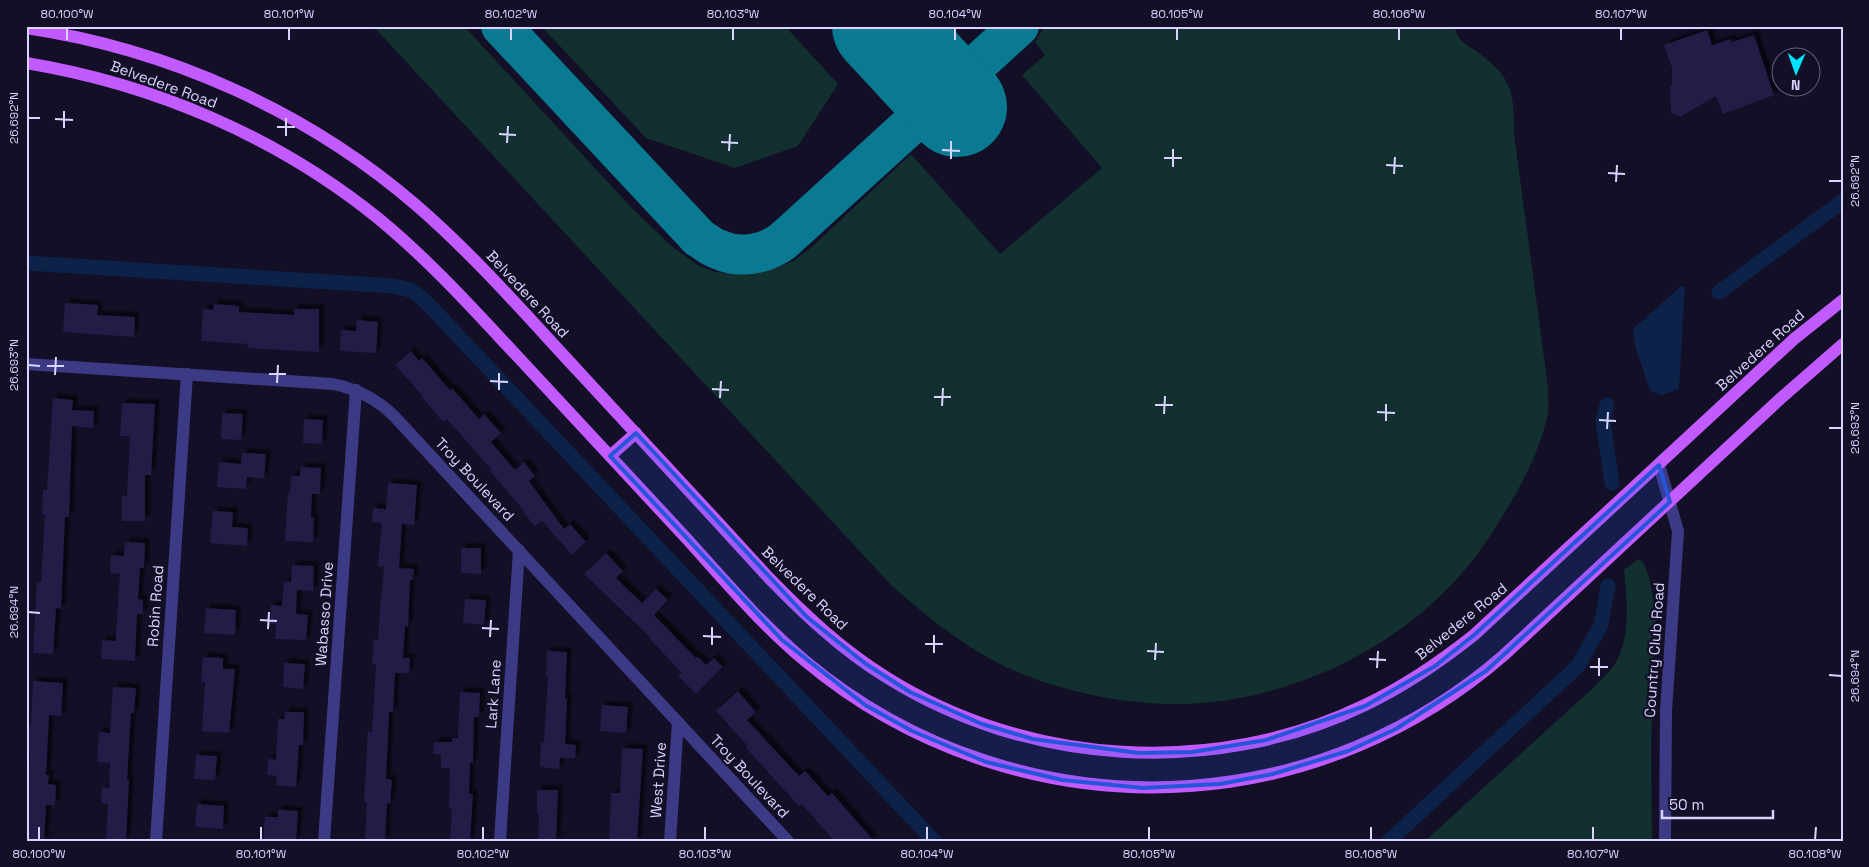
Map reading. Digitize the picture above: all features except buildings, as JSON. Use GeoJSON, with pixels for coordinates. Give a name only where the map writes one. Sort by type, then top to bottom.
{"type":"FeatureCollection","features":[{"type":"Feature","properties":{"kind":"main road","name":"Belvedere Road"},"geometry":{"type":"LineString","coordinates":[[26,28],[60,33],[112,46],[188,71],[237,92],[283,115],[351,156],[395,187],[455,240],[807,617],[840,645],[887,678],[934,704],[1007,732],[1085,749],[1139,753],[1192,752],[1266,740],[1340,716],[1388,694],[1435,666],[1474,635],[1794,339],[1843,300]]}},
{"type":"Feature","properties":{"kind":"main road","name":"Belvedere Road"},"geometry":{"type":"LineString","coordinates":[[26,63],[66,70],[117,83],[168,100],[216,120],[263,143],[331,184],[374,216],[433,268],[782,640],[822,674],[865,705],[912,731],[986,762],[1062,780],[1143,788],[1220,784],[1274,774],[1348,751],[1396,729],[1442,703],[1486,671],[1780,399],[1843,344]]}},
{"type":"Feature","properties":{"kind":"main road"},"geometry":{"type":"LineString","coordinates":[[610,456],[636,433]]}},
{"type":"Feature","properties":{"kind":"street","name":"Troy Boulevard"},"geometry":{"type":"LineString","coordinates":[[26,364],[333,384],[356,390],[376,400],[394,416],[788,841]]}},
{"type":"Feature","properties":{"kind":"street","name":"Robin Road"},"geometry":{"type":"LineString","coordinates":[[156,841],[187,374]]}},
{"type":"Feature","properties":{"kind":"street","name":"Wabasso Drive"},"geometry":{"type":"LineString","coordinates":[[324,841],[356,390]]}},
{"type":"Feature","properties":{"kind":"street","name":"Country Club Road"},"geometry":{"type":"LineString","coordinates":[[1658,465],[1678,531],[1666,711],[1665,841]]}},
{"type":"Feature","properties":{"kind":"street","name":"Lark Lane"},"geometry":{"type":"LineString","coordinates":[[500,841],[519,550]]}},
{"type":"Feature","properties":{"kind":"street","name":"West Drive"},"geometry":{"type":"LineString","coordinates":[[670,841],[678,722]]}},
{"type":"Feature","properties":{"kind":"highlighted area"},"geometry":{"type":"Polygon","coordinates":[[[636,433],[807,617],[866,664],[910,692],[982,724],[1033,739],[1139,753],[1192,752],[1266,740],[1365,706],[1435,666],[1474,635],[1659,465],[1670,502],[1486,671],[1396,729],[1348,751],[1273,774],[1220,784],[1143,788],[1062,780],[986,762],[912,731],[865,705],[782,640],[610,456],[636,433]]]}},
{"type":"Feature","properties":{"kind":"green space"},"geometry":{"type":"Polygon","coordinates":[[[373,26],[464,26],[628,204],[670,245],[699,266],[716,272],[740,274],[777,268],[795,260],[813,246],[911,154],[1000,254],[1102,168],[1022,75],[1045,55],[1035,42],[1045,26],[1454,26],[1462,41],[1488,60],[1504,77],[1509,86],[1548,387],[1548,413],[1539,446],[1525,477],[1508,507],[1490,536],[1462,573],[1428,607],[1391,636],[1350,660],[1306,679],[1261,693],[1214,702],[1167,704],[1118,700],[1069,690],[1038,680],[998,663],[960,640],[892,586],[373,26]]]}},
{"type":"Feature","properties":{"kind":"green space"},"geometry":{"type":"Polygon","coordinates":[[[541,26],[785,26],[838,84],[798,146],[735,168],[646,138],[541,26]]]}},
{"type":"Feature","properties":{"kind":"green space"},"geometry":{"type":"Polygon","coordinates":[[[1638,559],[1643,562],[1649,577],[1656,613],[1651,745],[1652,841],[1425,841],[1593,688],[1614,665],[1621,651],[1626,629],[1627,605],[1624,570],[1638,559]]]}},
{"type":"Feature","properties":{"kind":"water"},"geometry":{"type":"Polygon","coordinates":[[[1681,286],[1685,287],[1679,389],[1662,395],[1650,391],[1635,346],[1633,329],[1681,286]]]}},
{"type":"Feature","properties":{"kind":"waterway"},"geometry":{"type":"LineString","coordinates":[[1719,292],[1843,201]]}},
{"type":"Feature","properties":{"kind":"waterway"},"geometry":{"type":"LineString","coordinates":[[26,263],[394,286],[413,291],[428,304],[934,841]]}},
{"type":"Feature","properties":{"kind":"waterway"},"geometry":{"type":"LineString","coordinates":[[1607,405],[1603,421],[1612,483]]}},
{"type":"Feature","properties":{"kind":"waterway"},"geometry":{"type":"LineString","coordinates":[[1389,841],[1578,666],[1601,625],[1608,586]]}},
{"type":"Feature","properties":{"kind":"taxiway"},"geometry":{"type":"LineString","coordinates":[[501,26],[699,238],[717,249],[728,253],[744,255],[761,252],[783,241],[1019,26]]}},
{"type":"Feature","properties":{"kind":"runway"},"geometry":{"type":"LineString","coordinates":[[882,26],[957,107]]}}]}
